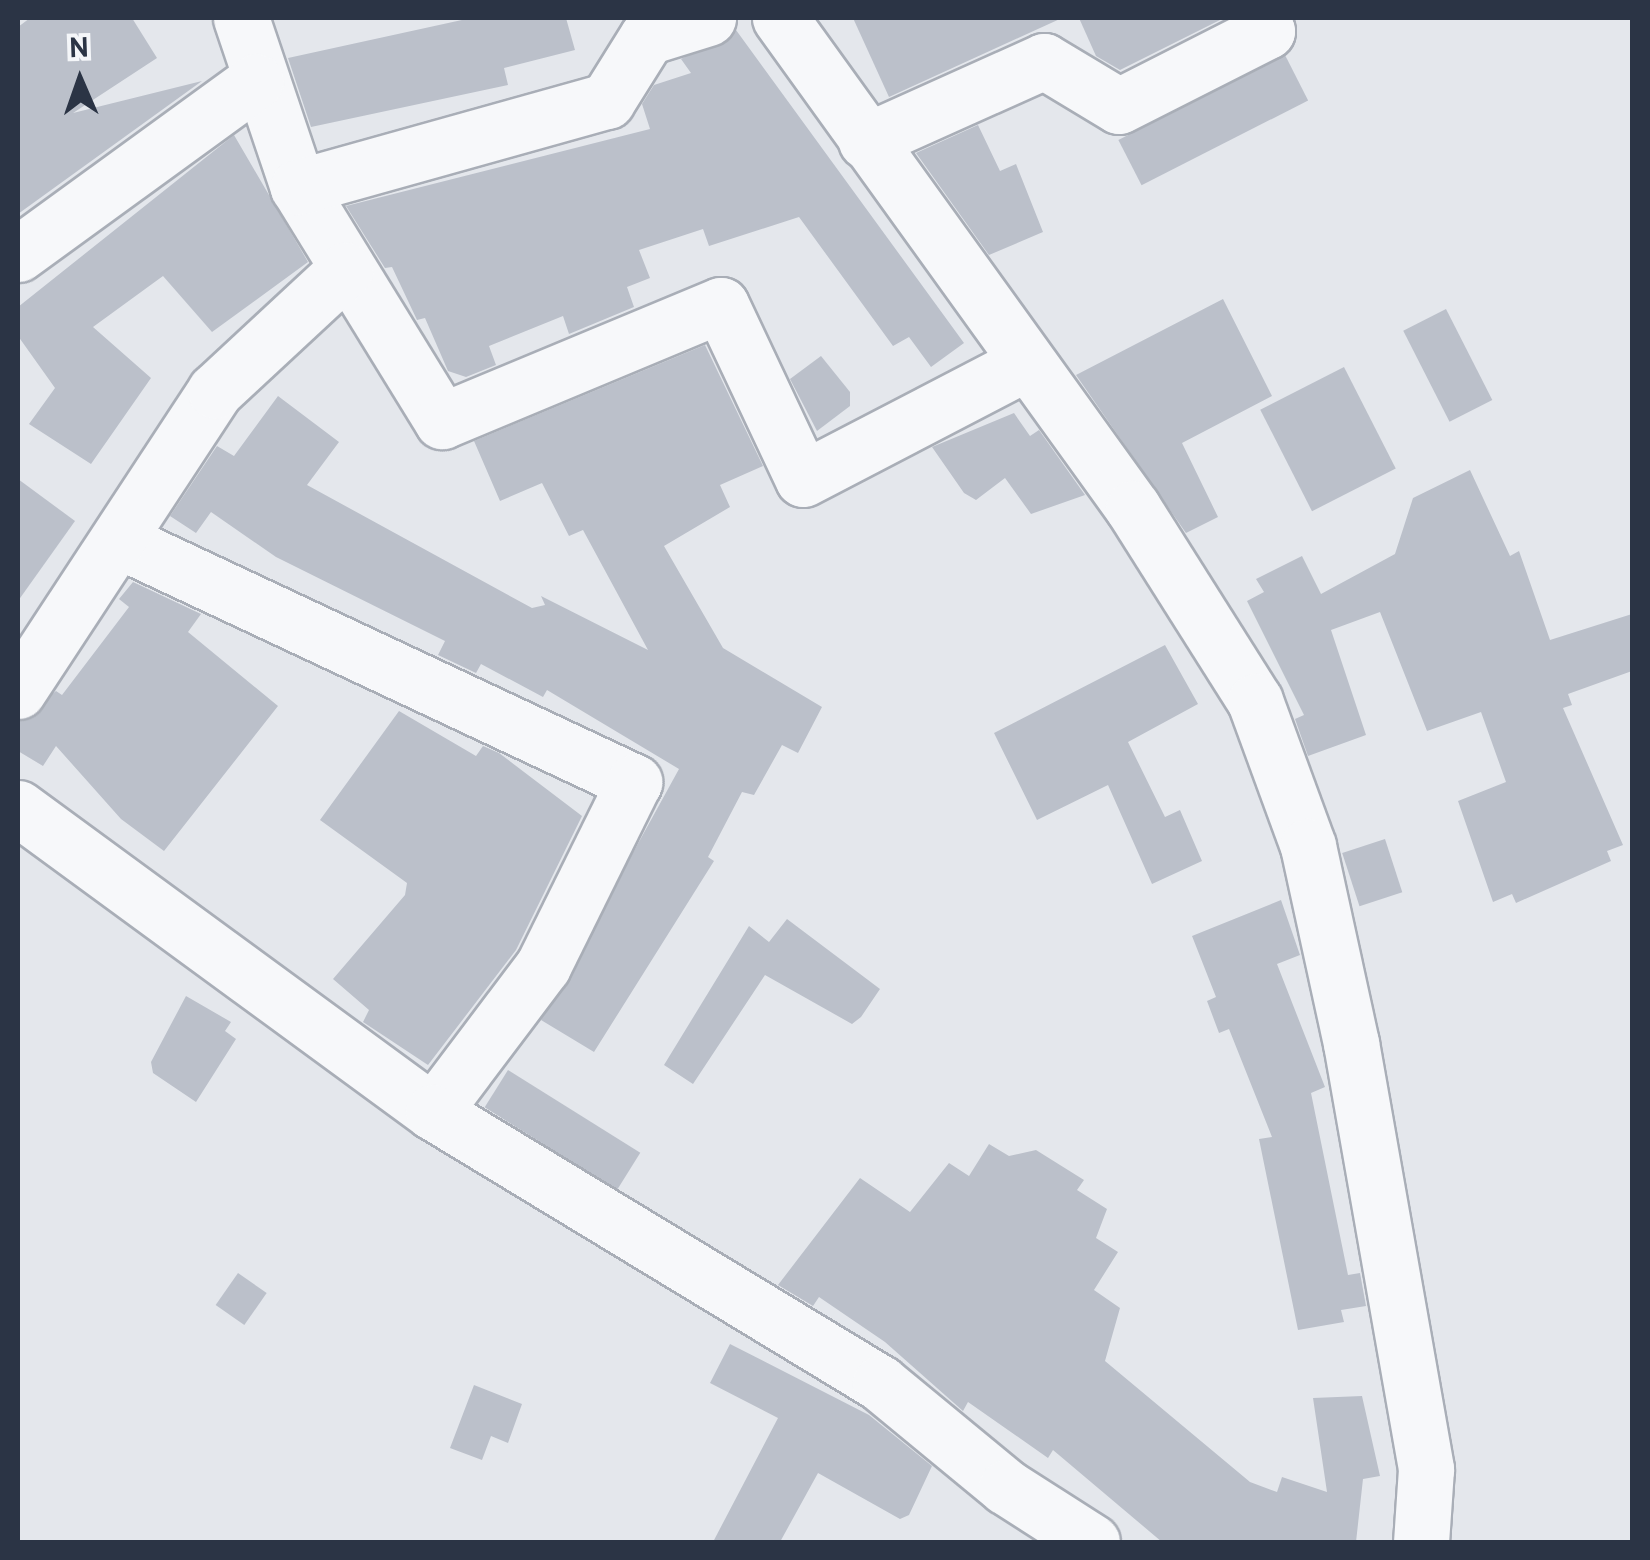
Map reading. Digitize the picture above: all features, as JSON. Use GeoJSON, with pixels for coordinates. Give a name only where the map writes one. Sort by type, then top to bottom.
{"type":"FeatureCollection","features":[{"type":"Feature","properties":{"kind":"street"},"geometry":{"type":"LineString","coordinates":[[241,18],[256,81],[298,187],[345,270],[442,421],[721,305],[803,479],[1024,364]]}},
{"type":"Feature","properties":{"kind":"street"},"geometry":{"type":"LineString","coordinates":[[298,187],[607,101],[648,37],[708,18]]}},
{"type":"Feature","properties":{"kind":"street"},"geometry":{"type":"LineString","coordinates":[[780,18],[1024,364],[1133,508],[1255,701],[1308,846],[1426,1469],[1421,1542]]}},
{"type":"Feature","properties":{"kind":"street"},"geometry":{"type":"LineString","coordinates":[[866,141],[1050,39],[1119,106],[1267,31],[1260,18]]}},
{"type":"Feature","properties":{"kind":"street"},"geometry":{"type":"LineString","coordinates":[[18,254],[256,81]]}},
{"type":"Feature","properties":{"kind":"street"},"geometry":{"type":"LineString","coordinates":[[18,691],[120,542],[155,472],[215,391],[345,270]]}},
{"type":"Feature","properties":{"kind":"street"},"geometry":{"type":"LineString","coordinates":[[120,542],[634,782],[543,966],[433,1112]]}},
{"type":"Feature","properties":{"kind":"street"},"geometry":{"type":"LineString","coordinates":[[18,808],[433,1112],[880,1383],[1006,1487],[1092,1542]]}},
{"type":"Feature","properties":{"kind":"building"},"geometry":{"type":"Polygon","coordinates":[[[30,18],[132,18],[157,58],[73,113],[202,81],[18,214],[18,27],[30,18]]]}},
{"type":"Feature","properties":{"kind":"building"},"geometry":{"type":"Polygon","coordinates":[[[471,18],[566,18],[575,50],[504,68],[508,85],[311,127],[288,58],[471,18]]]}},
{"type":"Feature","properties":{"kind":"building"},"geometry":{"type":"Polygon","coordinates":[[[853,18],[1062,18],[889,97],[853,18]]]}},
{"type":"Feature","properties":{"kind":"building"},"geometry":{"type":"Polygon","coordinates":[[[1079,18],[1224,18],[1120,70],[1096,56],[1079,18]]]}},
{"type":"Feature","properties":{"kind":"building"},"geometry":{"type":"Polygon","coordinates":[[[736,30],[964,343],[931,367],[909,337],[893,346],[799,217],[709,246],[703,229],[639,250],[650,278],[627,287],[634,307],[569,334],[563,316],[489,346],[496,365],[466,377],[448,371],[425,318],[417,320],[392,267],[385,268],[346,206],[650,129],[642,104],[654,85],[691,73],[681,59],[736,30]]]}},
{"type":"Feature","properties":{"kind":"building"},"geometry":{"type":"Polygon","coordinates":[[[1285,55],[1308,100],[1142,185],[1118,140],[1285,55]]]}},
{"type":"Feature","properties":{"kind":"building"},"geometry":{"type":"Polygon","coordinates":[[[978,125],[1000,171],[1016,164],[1043,232],[989,255],[916,153],[978,125]]]}},
{"type":"Feature","properties":{"kind":"building"},"geometry":{"type":"Polygon","coordinates":[[[234,135],[308,262],[212,332],[163,276],[93,327],[151,378],[91,464],[29,424],[55,388],[18,336],[18,307],[234,135]]]}},
{"type":"Feature","properties":{"kind":"building"},"geometry":{"type":"Polygon","coordinates":[[[1223,299],[1272,396],[1182,443],[1218,517],[1186,533],[1076,375],[1223,299]]]}},
{"type":"Feature","properties":{"kind":"building"},"geometry":{"type":"Polygon","coordinates":[[[1446,309],[1492,400],[1450,422],[1403,331],[1446,309]]]}},
{"type":"Feature","properties":{"kind":"building"},"geometry":{"type":"Polygon","coordinates":[[[705,345],[763,466],[720,485],[730,507],[664,546],[723,648],[822,707],[798,753],[782,745],[754,795],[742,792],[708,857],[714,861],[594,1052],[541,1020],[679,769],[547,690],[543,697],[481,664],[476,673],[438,655],[445,641],[276,557],[211,512],[196,533],[170,516],[217,446],[234,456],[278,396],[339,442],[307,485],[532,608],[545,605],[541,596],[648,650],[583,530],[569,536],[542,483],[500,501],[474,441],[705,345]]]}},
{"type":"Feature","properties":{"kind":"building"},"geometry":{"type":"Polygon","coordinates":[[[821,356],[850,392],[850,406],[817,431],[790,379],[821,356]]]}},
{"type":"Feature","properties":{"kind":"building"},"geometry":{"type":"Polygon","coordinates":[[[1344,367],[1396,469],[1312,511],[1260,410],[1344,367]]]}},
{"type":"Feature","properties":{"kind":"building"},"geometry":{"type":"Polygon","coordinates":[[[1014,413],[1030,436],[1039,430],[1085,495],[1031,514],[1005,478],[976,500],[964,493],[932,447],[1014,413]]]}},
{"type":"Feature","properties":{"kind":"building"},"geometry":{"type":"Polygon","coordinates":[[[1470,470],[1510,556],[1519,551],[1550,640],[1632,614],[1632,671],[1568,694],[1572,705],[1563,708],[1623,845],[1607,851],[1611,861],[1516,903],[1512,894],[1493,902],[1458,801],[1506,782],[1481,712],[1427,731],[1380,612],[1331,630],[1366,735],[1308,756],[1295,719],[1304,715],[1247,601],[1264,592],[1256,579],[1302,556],[1321,594],[1395,554],[1413,498],[1470,470]]]}},
{"type":"Feature","properties":{"kind":"building"},"geometry":{"type":"Polygon","coordinates":[[[18,479],[75,521],[18,601],[18,479]]]}},
{"type":"Feature","properties":{"kind":"building"},"geometry":{"type":"Polygon","coordinates":[[[133,582],[201,614],[188,632],[278,706],[164,851],[121,819],[56,746],[43,766],[18,751],[18,722],[56,691],[62,695],[129,607],[119,599],[133,582]]]}},
{"type":"Feature","properties":{"kind":"building"},"geometry":{"type":"Polygon","coordinates":[[[1165,645],[1198,704],[1128,742],[1165,817],[1180,810],[1202,861],[1152,884],[1108,785],[1037,820],[994,733],[1165,645]]]}},
{"type":"Feature","properties":{"kind":"building"},"geometry":{"type":"Polygon","coordinates":[[[399,711],[476,756],[483,746],[499,753],[582,816],[516,950],[428,1065],[363,1022],[369,1010],[333,979],[405,895],[407,883],[320,820],[399,711]]]}},
{"type":"Feature","properties":{"kind":"building"},"geometry":{"type":"Polygon","coordinates":[[[1385,839],[1402,892],[1360,906],[1342,853],[1385,839]]]}},
{"type":"Feature","properties":{"kind":"building"},"geometry":{"type":"Polygon","coordinates":[[[1281,900],[1300,955],[1277,964],[1325,1087],[1311,1093],[1348,1275],[1360,1273],[1366,1306],[1341,1310],[1344,1322],[1298,1330],[1259,1139],[1272,1137],[1229,1029],[1219,1033],[1207,1001],[1216,997],[1192,936],[1281,900]]]}},
{"type":"Feature","properties":{"kind":"building"},"geometry":{"type":"Polygon","coordinates":[[[787,919],[880,989],[861,1017],[852,1024],[765,975],[693,1084],[664,1065],[749,926],[769,942],[787,919]]]}},
{"type":"Feature","properties":{"kind":"building"},"geometry":{"type":"Polygon","coordinates":[[[186,996],[231,1022],[225,1031],[236,1039],[196,1102],[153,1073],[151,1062],[186,996]]]}},
{"type":"Feature","properties":{"kind":"building"},"geometry":{"type":"Polygon","coordinates":[[[508,1070],[640,1153],[617,1190],[485,1107],[508,1070]]]}},
{"type":"Feature","properties":{"kind":"building"},"geometry":{"type":"Polygon","coordinates":[[[989,1144],[1009,1156],[1036,1150],[1084,1180],[1077,1190],[1107,1209],[1096,1238],[1118,1252],[1094,1290],[1120,1308],[1105,1361],[1250,1482],[1277,1492],[1282,1477],[1327,1492],[1313,1398],[1362,1396],[1380,1476],[1363,1479],[1356,1542],[1162,1542],[1053,1450],[1048,1458],[968,1402],[963,1411],[885,1342],[819,1297],[813,1306],[778,1285],[860,1178],[910,1212],[949,1163],[969,1176],[989,1144]]]}},
{"type":"Feature","properties":{"kind":"building"},"geometry":{"type":"Polygon","coordinates":[[[238,1273],[267,1293],[244,1325],[216,1305],[238,1273]]]}},
{"type":"Feature","properties":{"kind":"building"},"geometry":{"type":"Polygon","coordinates":[[[730,1344],[869,1415],[932,1466],[909,1515],[900,1519],[818,1473],[780,1542],[713,1542],[778,1418],[710,1383],[730,1344]]]}},
{"type":"Feature","properties":{"kind":"building"},"geometry":{"type":"Polygon","coordinates":[[[474,1385],[522,1404],[508,1443],[491,1436],[482,1460],[450,1448],[474,1385]]]}}]}
